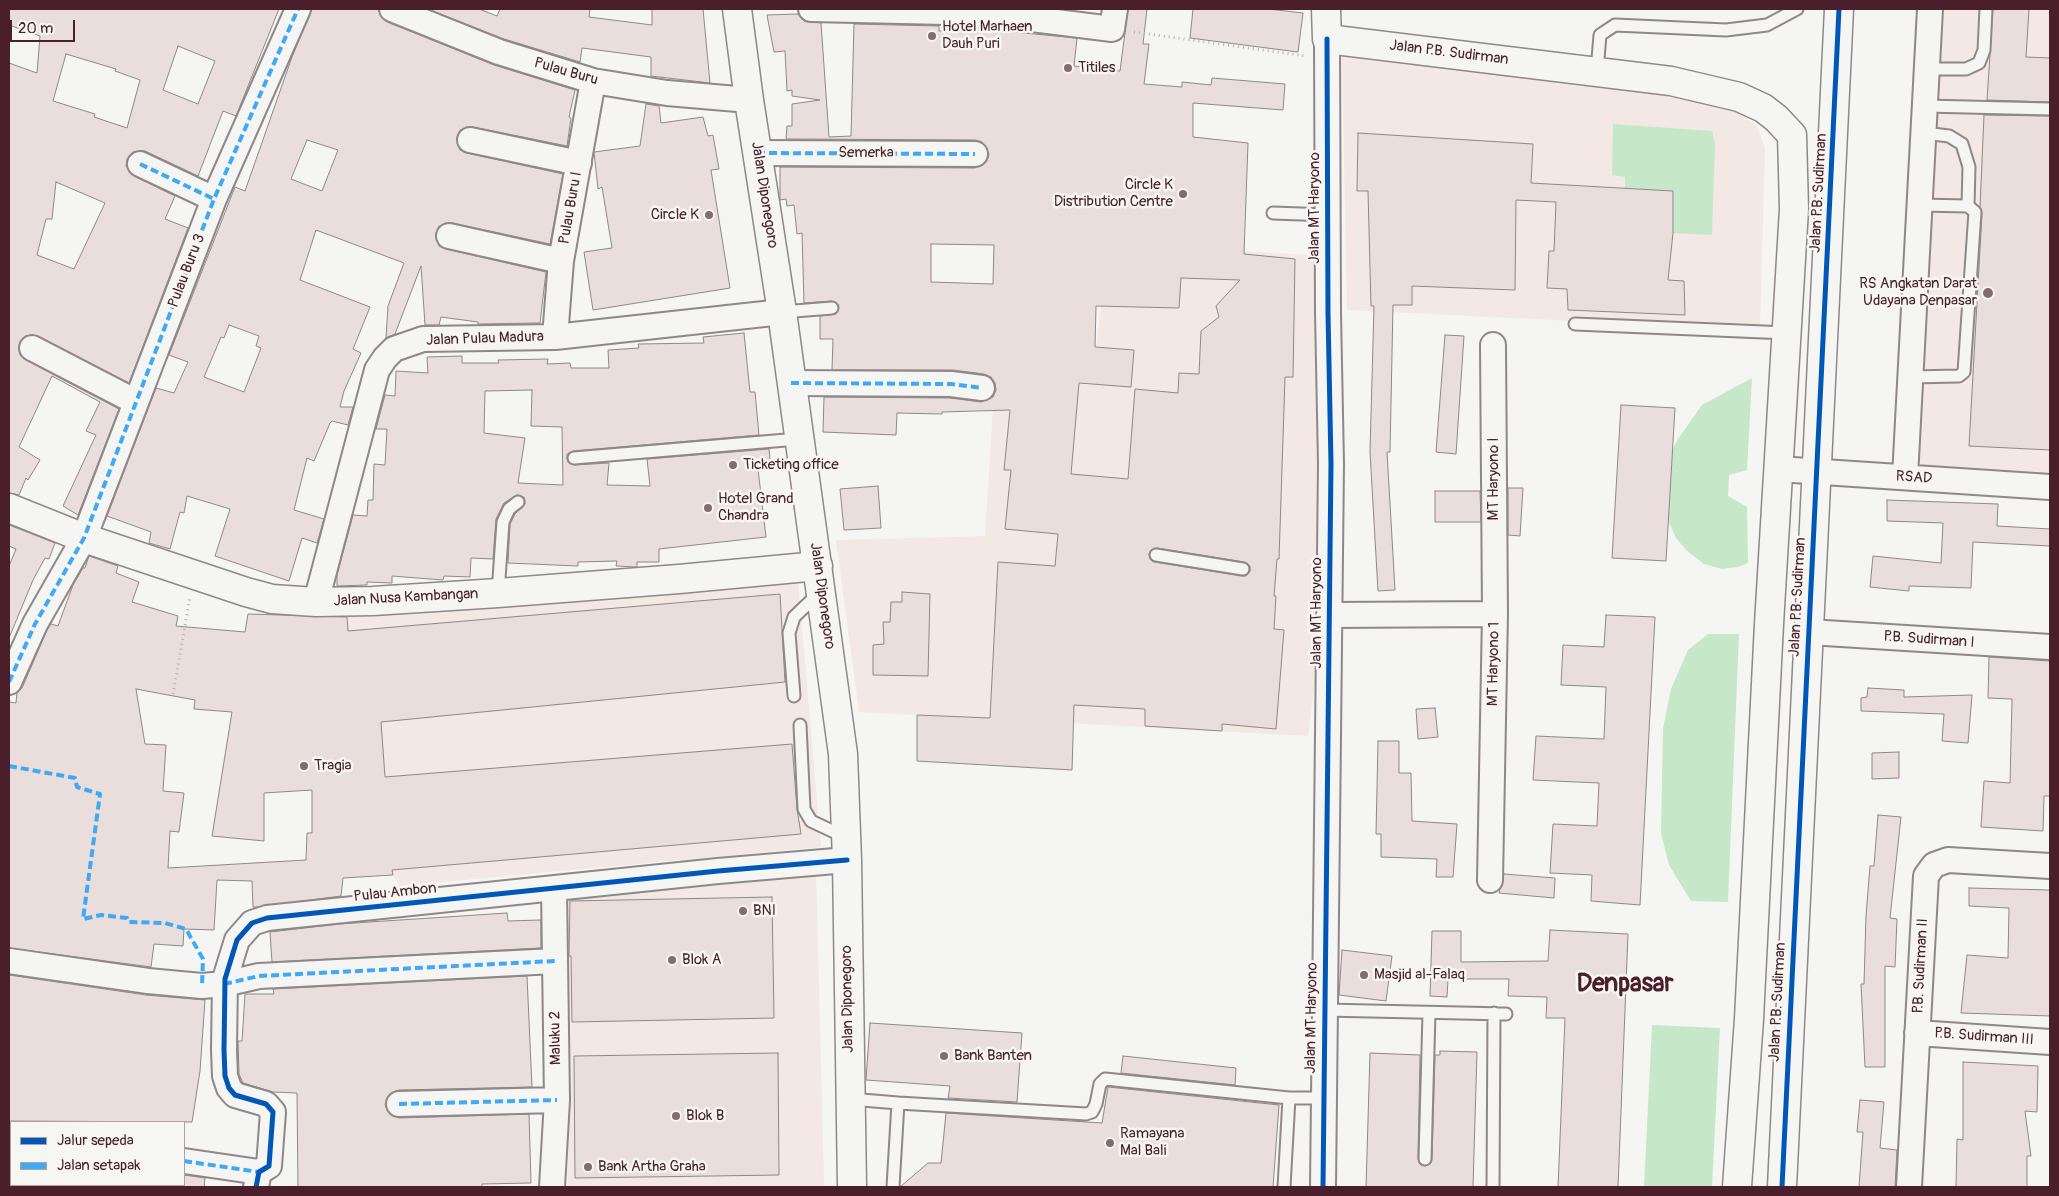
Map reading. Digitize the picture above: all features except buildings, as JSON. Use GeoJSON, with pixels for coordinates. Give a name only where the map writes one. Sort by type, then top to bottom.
{"type":"FeatureCollection","features":[{"type":"Feature","properties":{"kind":"main road","name":"Jalan Diponegoro"},"geometry":{"type":"LineString","coordinates":[[737,9],[782,312],[798,440],[820,579],[843,754],[847,849],[852,1187]]}},
{"type":"Feature","properties":{"kind":"main road"},"geometry":{"type":"LineString","coordinates":[[1326,9],[1327,48]]}},
{"type":"Feature","properties":{"kind":"main road","name":"Jalan P.B. Sudirman"},"geometry":{"type":"LineString","coordinates":[[1782,1187],[1839,9]]}},
{"type":"Feature","properties":{"kind":"main road","name":"Jalan P.B. Sudirman"},"geometry":{"type":"LineString","coordinates":[[1327,48],[1597,71],[1671,81],[1739,97],[1776,118],[1792,135],[1794,209],[1778,469],[1749,1020],[1737,1187]]}},
{"type":"Feature","properties":{"kind":"main road","name":"Jalan Nusa Kambangan"},"geometry":{"type":"LineString","coordinates":[[9,508],[84,538],[272,599],[316,602],[373,602],[679,579],[820,579]]}},
{"type":"Feature","properties":{"kind":"street","name":"Pulau Buru 3"},"geometry":{"type":"LineString","coordinates":[[9,682],[34,624],[84,538],[214,200],[298,9]]}},
{"type":"Feature","properties":{"kind":"street","name":"Pulau Buru"},"geometry":{"type":"LineString","coordinates":[[392,9],[499,52],[593,81],[667,92],[749,100]]}},
{"type":"Feature","properties":{"kind":"street"},"geometry":{"type":"LineString","coordinates":[[811,9],[946,12],[1032,19],[1113,19]]}},
{"type":"Feature","properties":{"kind":"street"},"geometry":{"type":"LineString","coordinates":[[1905,477],[1930,9]]}},
{"type":"Feature","properties":{"kind":"street","name":"Jalan MT Haryono"},"geometry":{"type":"LineString","coordinates":[[1322,1187],[1331,464],[1327,48]]}},
{"type":"Feature","properties":{"kind":"street","name":"Pulau Buru I"},"geometry":{"type":"LineString","coordinates":[[555,337],[561,261],[593,81]]}},
{"type":"Feature","properties":{"kind":"street"},"geometry":{"type":"LineString","coordinates":[[470,140],[579,163]]}},
{"type":"Feature","properties":{"kind":"street","name":"Semerka"},"geometry":{"type":"LineString","coordinates":[[758,153],[975,154]]}},
{"type":"Feature","properties":{"kind":"street"},"geometry":{"type":"LineString","coordinates":[[140,164],[214,200]]}},
{"type":"Feature","properties":{"kind":"street"},"geometry":{"type":"LineString","coordinates":[[449,236],[561,261]]}},
{"type":"Feature","properties":{"kind":"street","name":"Jalan Pulau Madura"},"geometry":{"type":"LineString","coordinates":[[316,602],[377,370],[394,349],[423,339],[555,337],[782,312]]}},
{"type":"Feature","properties":{"kind":"street","name":"MT Haryono I"},"geometry":{"type":"LineString","coordinates":[[1493,345],[1495,614]]}},
{"type":"Feature","properties":{"kind":"street"},"geometry":{"type":"LineString","coordinates":[[32,348],[136,402]]}},
{"type":"Feature","properties":{"kind":"street"},"geometry":{"type":"LineString","coordinates":[[791,382],[951,384],[982,388]]}},
{"type":"Feature","properties":{"kind":"street","name":"RSAD"},"geometry":{"type":"LineString","coordinates":[[1778,469],[2050,487]]}},
{"type":"Feature","properties":{"kind":"street","name":"MT Haryono 1"},"geometry":{"type":"LineString","coordinates":[[1329,615],[1495,614],[1490,880]]}},
{"type":"Feature","properties":{"kind":"street","name":"P.B. Sudirman I"},"geometry":{"type":"LineString","coordinates":[[1809,632],[2050,647]]}},
{"type":"Feature","properties":{"kind":"street","name":"Pulau Ambon"},"geometry":{"type":"LineString","coordinates":[[257,1180],[269,1166],[273,1112],[266,1104],[236,1095],[229,1088],[225,1076],[224,1050],[224,984],[237,940],[252,923],[267,918],[746,868],[847,849]]}},
{"type":"Feature","properties":{"kind":"street","name":"P.B. Sudirman II"},"geometry":{"type":"LineString","coordinates":[[1909,1187],[1926,876],[1934,865],[1948,860],[2050,866]]}},
{"type":"Feature","properties":{"kind":"street","name":"Maluku 2"},"geometry":{"type":"LineString","coordinates":[[552,1187],[556,1100],[554,889]]}},
{"type":"Feature","properties":{"kind":"street"},"geometry":{"type":"LineString","coordinates":[[9,962],[148,981],[202,986],[224,984],[259,976],[555,962]]}},
{"type":"Feature","properties":{"kind":"street","name":"P.B. Sudirman III"},"geometry":{"type":"LineString","coordinates":[[1917,1033],[2050,1042]]}},
{"type":"Feature","properties":{"kind":"street"},"geometry":{"type":"LineString","coordinates":[[399,1104],[556,1100]]}},
{"type":"Feature","properties":{"kind":"street"},"geometry":{"type":"LineString","coordinates":[[185,1161],[257,1180]]}},
{"type":"Feature","properties":{"kind":"lane"},"geometry":{"type":"LineString","coordinates":[[1597,71],[1600,34],[1615,25],[1726,30],[1767,26],[1797,9]]}},
{"type":"Feature","properties":{"kind":"lane"},"geometry":{"type":"LineString","coordinates":[[1927,69],[1966,69],[1979,63],[1984,50],[1986,9]]}},
{"type":"Feature","properties":{"kind":"lane"},"geometry":{"type":"LineString","coordinates":[[1924,106],[2050,109]]}},
{"type":"Feature","properties":{"kind":"lane"},"geometry":{"type":"LineString","coordinates":[[1924,133],[1949,136],[1962,144],[1969,167],[1968,206]]}},
{"type":"Feature","properties":{"kind":"lane"},"geometry":{"type":"LineString","coordinates":[[1910,377],[1959,376],[1964,372],[1975,212],[1968,206],[1920,204]]}},
{"type":"Feature","properties":{"kind":"lane"},"geometry":{"type":"LineString","coordinates":[[1273,212],[1328,215]]}},
{"type":"Feature","properties":{"kind":"lane"},"geometry":{"type":"LineString","coordinates":[[782,312],[832,308]]}},
{"type":"Feature","properties":{"kind":"lane"},"geometry":{"type":"LineString","coordinates":[[1575,324],[1787,333]]}},
{"type":"Feature","properties":{"kind":"lane"},"geometry":{"type":"LineString","coordinates":[[574,458],[798,440]]}},
{"type":"Feature","properties":{"kind":"lane"},"geometry":{"type":"LineString","coordinates":[[498,593],[503,522],[509,509],[518,502]]}},
{"type":"Feature","properties":{"kind":"lane"},"geometry":{"type":"LineString","coordinates":[[1156,556],[1243,568]]}},
{"type":"Feature","properties":{"kind":"lane"},"geometry":{"type":"LineString","coordinates":[[794,696],[789,633],[794,618],[820,579]]}},
{"type":"Feature","properties":{"kind":"lane"},"geometry":{"type":"LineString","coordinates":[[800,725],[804,809],[811,821],[847,849]]}},
{"type":"Feature","properties":{"kind":"lane"},"geometry":{"type":"LineString","coordinates":[[1325,1010],[1500,1014],[1493,1187]]}},
{"type":"Feature","properties":{"kind":"lane"},"geometry":{"type":"LineString","coordinates":[[1424,1159],[1429,1013]]}},
{"type":"Feature","properties":{"kind":"lane"},"geometry":{"type":"LineString","coordinates":[[850,1099],[1086,1114],[1092,1112],[1096,1104],[1100,1084],[1105,1079],[1289,1098],[1324,1098]]}},
{"type":"Feature","properties":{"kind":"lane"},"geometry":{"type":"LineString","coordinates":[[1284,1187],[1289,1098]]}},
{"type":"Feature","properties":{"kind":"lane"},"geometry":{"type":"LineString","coordinates":[[893,1187],[898,1102]]}},
{"type":"Feature","properties":{"kind":"path"},"geometry":{"type":"LineString","coordinates":[[1113,19],[1295,55],[1327,48]]}},
{"type":"Feature","properties":{"kind":"path"},"geometry":{"type":"LineString","coordinates":[[173,694],[194,575]]}},
{"type":"Feature","properties":{"kind":"shaded area","name":"RS Angkatan Darat Udayana Denpasar"},"geometry":{"type":"Polygon","coordinates":[[[1942,9],[2050,9],[2050,473],[1917,466],[1942,9]]]}},
{"type":"Feature","properties":{"kind":"shaded area"},"geometry":{"type":"Polygon","coordinates":[[[1342,53],[1613,83],[1724,102],[1757,126],[1765,148],[1760,330],[1347,310],[1342,53]]]}},
{"type":"Feature","properties":{"kind":"shaded area"},"geometry":{"type":"Polygon","coordinates":[[[1108,245],[1314,255],[1326,596],[1308,736],[859,712],[836,540],[985,536],[994,390],[1006,378],[1092,385],[1108,245]]]}},
{"type":"Feature","properties":{"kind":"shaded area"},"geometry":{"type":"Polygon","coordinates":[[[798,580],[821,847],[399,886],[393,875],[350,878],[344,788],[219,796],[248,614],[347,616],[798,580]]]}},
{"type":"Feature","properties":{"kind":"shaded area"},"geometry":{"type":"Polygon","coordinates":[[[816,866],[824,1187],[568,1187],[562,886],[816,866]]]}},
{"type":"Feature","properties":{"kind":"green space"},"geometry":{"type":"Polygon","coordinates":[[[1613,124],[1712,131],[1715,143],[1712,235],[1673,233],[1673,191],[1625,188],[1625,177],[1612,175],[1613,124]]]}},
{"type":"Feature","properties":{"kind":"green space"},"geometry":{"type":"Polygon","coordinates":[[[1752,378],[1747,470],[1729,475],[1728,496],[1747,507],[1748,563],[1738,567],[1722,569],[1704,564],[1686,550],[1676,538],[1668,520],[1672,451],[1678,439],[1702,405],[1752,378]]]}},
{"type":"Feature","properties":{"kind":"green space"},"geometry":{"type":"Polygon","coordinates":[[[1708,634],[1739,634],[1728,902],[1691,901],[1669,865],[1661,833],[1663,728],[1671,689],[1688,650],[1708,634]]]}},
{"type":"Feature","properties":{"kind":"green space"},"geometry":{"type":"Polygon","coordinates":[[[1652,1025],[1720,1028],[1712,1187],[1644,1187],[1652,1025]]]}},
{"type":"Feature","properties":{"kind":"marked path"},"geometry":{"type":"LineString","coordinates":[[9,682],[35,624],[84,538],[214,199],[298,9]]}},
{"type":"Feature","properties":{"kind":"marked path"},"geometry":{"type":"LineString","coordinates":[[757,153],[975,154]]}},
{"type":"Feature","properties":{"kind":"marked path"},"geometry":{"type":"LineString","coordinates":[[140,164],[214,199]]}},
{"type":"Feature","properties":{"kind":"marked path"},"geometry":{"type":"LineString","coordinates":[[791,383],[951,384],[982,388]]}},
{"type":"Feature","properties":{"kind":"marked path"},"geometry":{"type":"LineString","coordinates":[[9,766],[75,778],[77,787],[100,794],[83,919],[101,915],[127,918],[129,922],[165,923],[186,929],[203,959],[202,986]]}},
{"type":"Feature","properties":{"kind":"marked path"},"geometry":{"type":"LineString","coordinates":[[224,984],[259,976],[555,961]]}},
{"type":"Feature","properties":{"kind":"marked path"},"geometry":{"type":"LineString","coordinates":[[399,1104],[557,1100]]}},
{"type":"Feature","properties":{"kind":"marked path"},"geometry":{"type":"LineString","coordinates":[[185,1161],[259,1172]]}},
{"type":"Feature","properties":{"kind":"cycle path"},"geometry":{"type":"LineString","coordinates":[[1782,1187],[1839,9]]}},
{"type":"Feature","properties":{"kind":"cycle path"},"geometry":{"type":"LineString","coordinates":[[1323,1187],[1331,464],[1328,313],[1327,39]]}},
{"type":"Feature","properties":{"kind":"cycle path"},"geometry":{"type":"LineString","coordinates":[[256,1187],[259,1172],[269,1166],[273,1112],[266,1104],[235,1095],[229,1088],[225,1076],[224,1050],[225,979],[237,940],[252,923],[267,918],[718,871],[847,860]]}},
{"type":"Feature","properties":{"kind":"place","name":"Hotel Marhaen Dauh Puri"},"geometry":{"type":"Point","coordinates":[932,36]}},
{"type":"Feature","properties":{"kind":"place","name":"Titiles"},"geometry":{"type":"Point","coordinates":[1068,68]}},
{"type":"Feature","properties":{"kind":"place","name":"Circle K Distribution Centre"},"geometry":{"type":"Point","coordinates":[1183,194]}},
{"type":"Feature","properties":{"kind":"place","name":"Circle K"},"geometry":{"type":"Point","coordinates":[709,215]}},
{"type":"Feature","properties":{"kind":"place","name":"RS Angkatan Darat Udayana Denpasar"},"geometry":{"type":"Point","coordinates":[1988,293]}},
{"type":"Feature","properties":{"kind":"place","name":"Ticketing office"},"geometry":{"type":"Point","coordinates":[733,465]}},
{"type":"Feature","properties":{"kind":"place","name":"Hotel Grand Chandra"},"geometry":{"type":"Point","coordinates":[708,508]}},
{"type":"Feature","properties":{"kind":"place","name":"Tragia"},"geometry":{"type":"Point","coordinates":[304,766]}},
{"type":"Feature","properties":{"kind":"place","name":"BNI"},"geometry":{"type":"Point","coordinates":[743,911]}},
{"type":"Feature","properties":{"kind":"place","name":"Blok A"},"geometry":{"type":"Point","coordinates":[672,960]}},
{"type":"Feature","properties":{"kind":"place","name":"Masjid al-Falaq"},"geometry":{"type":"Point","coordinates":[1364,975]}},
{"type":"Feature","properties":{"kind":"place","name":"Bank Banten"},"geometry":{"type":"Point","coordinates":[944,1056]}},
{"type":"Feature","properties":{"kind":"place","name":"Blok B"},"geometry":{"type":"Point","coordinates":[676,1116]}},
{"type":"Feature","properties":{"kind":"place","name":"Ramayana Mal Bali"},"geometry":{"type":"Point","coordinates":[1110,1143]}},
{"type":"Feature","properties":{"kind":"place","name":"Bank Artha Graha"},"geometry":{"type":"Point","coordinates":[588,1167]}},
{"type":"Feature","properties":{"kind":"district","name":"Denpasar"},"geometry":{"type":"Point","coordinates":[1625,985]}}]}
